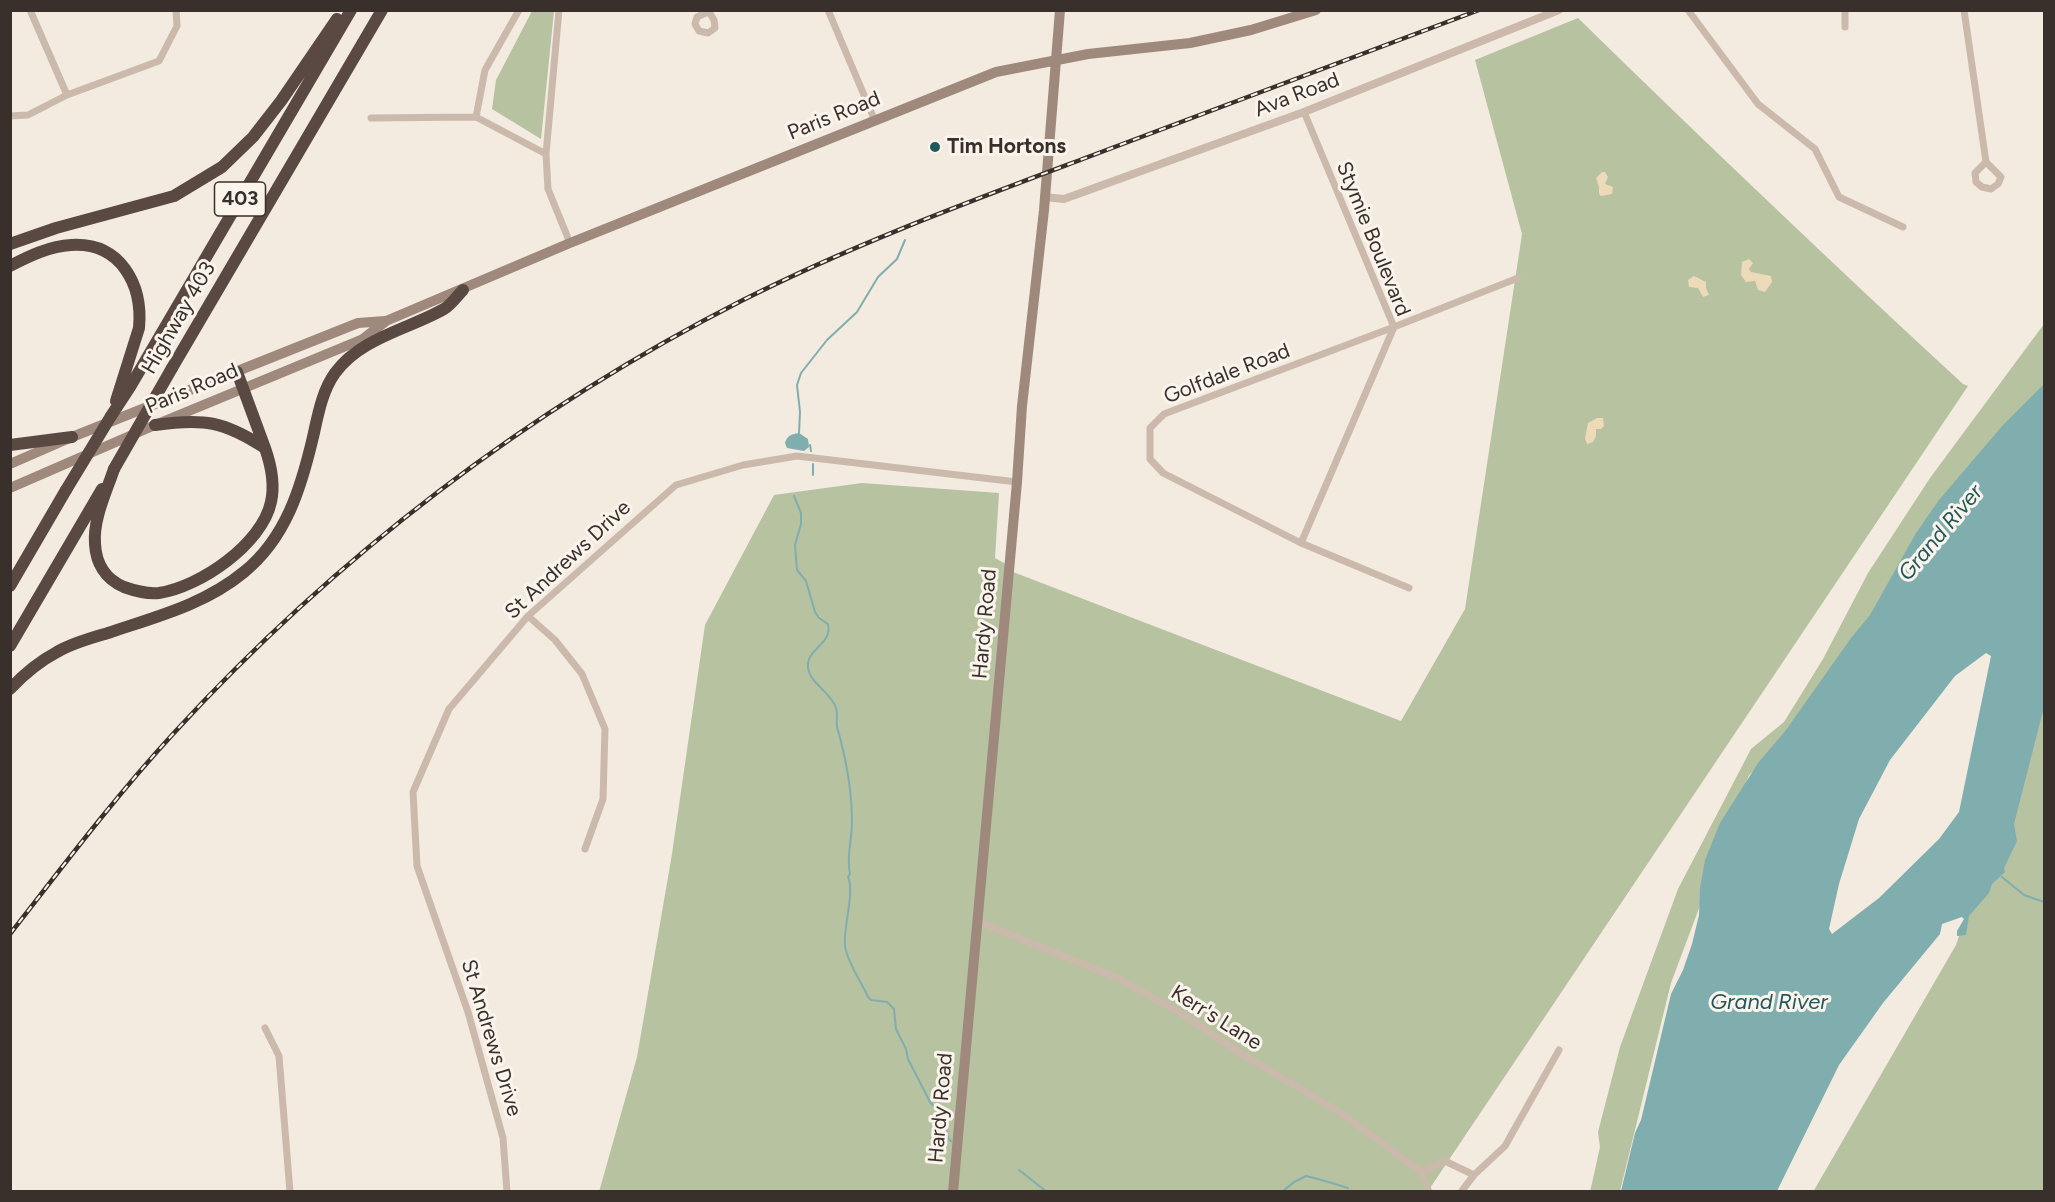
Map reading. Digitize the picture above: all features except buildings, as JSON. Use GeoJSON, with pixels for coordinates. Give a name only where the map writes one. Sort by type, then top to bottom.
{"type":"FeatureCollection","features":[{"type":"Feature","properties":{"kind":"highway"},"geometry":{"type":"LineString","coordinates":[[10,244],[56,228],[174,196],[222,167],[253,137],[281,101],[343,10]]}},
{"type":"Feature","properties":{"kind":"highway","name":"Highway 403"},"geometry":{"type":"LineString","coordinates":[[125,388],[351,10]]}},
{"type":"Feature","properties":{"kind":"highway","name":"Highway 403"},"geometry":{"type":"LineString","coordinates":[[10,646],[382,10]]}},
{"type":"Feature","properties":{"kind":"highway"},"geometry":{"type":"LineString","coordinates":[[10,266],[40,252],[73,244],[90,246],[106,252],[126,269],[138,293],[140,317],[125,388]]}},
{"type":"Feature","properties":{"kind":"highway"},"geometry":{"type":"LineString","coordinates":[[10,688],[32,668],[58,651],[193,604],[219,591],[246,571],[268,548],[292,508],[327,386],[336,372],[349,358],[376,340],[446,308],[463,290]]}},
{"type":"Feature","properties":{"kind":"highway"},"geometry":{"type":"LineString","coordinates":[[114,469],[95,526],[95,545],[99,565],[117,584],[136,592],[159,593],[176,589],[207,574],[232,557],[254,532],[270,504],[272,491],[272,478],[265,448],[237,372]]}},
{"type":"Feature","properties":{"kind":"highway","name":"403"},"geometry":{"type":"LineString","coordinates":[[10,586],[111,416],[125,388]]}},
{"type":"Feature","properties":{"kind":"highway"},"geometry":{"type":"LineString","coordinates":[[155,425],[187,420],[222,425],[236,430],[265,448]]}},
{"type":"Feature","properties":{"kind":"highway"},"geometry":{"type":"LineString","coordinates":[[10,445],[72,436]]}},
{"type":"Feature","properties":{"kind":"main road","name":"Hardy Road"},"geometry":{"type":"LineString","coordinates":[[953,1191],[1022,406],[1044,197],[1060,10]]}},
{"type":"Feature","properties":{"kind":"main road","name":"Paris Road"},"geometry":{"type":"LineString","coordinates":[[10,488],[363,339],[386,321],[570,243],[996,72],[1088,54],[1190,43],[1251,30],[1316,10]]}},
{"type":"Feature","properties":{"kind":"main road","name":"Paris Road"},"geometry":{"type":"LineString","coordinates":[[10,464],[72,436],[358,323],[386,321]]}},
{"type":"Feature","properties":{"kind":"street"},"geometry":{"type":"LineString","coordinates":[[30,10],[67,96]]}},
{"type":"Feature","properties":{"kind":"street"},"geometry":{"type":"LineString","coordinates":[[10,116],[28,115],[67,96],[159,61],[177,26],[176,10]]}},
{"type":"Feature","properties":{"kind":"street"},"geometry":{"type":"LineString","coordinates":[[476,117],[485,70],[519,10]]}},
{"type":"Feature","properties":{"kind":"street"},"geometry":{"type":"LineString","coordinates":[[559,10],[546,154],[548,189],[570,243]]}},
{"type":"Feature","properties":{"kind":"street"},"geometry":{"type":"LineString","coordinates":[[839,10],[829,13],[875,121]]}},
{"type":"Feature","properties":{"kind":"street","name":"Ava Road"},"geometry":{"type":"LineString","coordinates":[[1044,197],[1064,199],[1304,112],[1559,10]]}},
{"type":"Feature","properties":{"kind":"street"},"geometry":{"type":"LineString","coordinates":[[1688,10],[1758,104],[1815,149],[1839,197],[1903,227]]}},
{"type":"Feature","properties":{"kind":"street"},"geometry":{"type":"LineString","coordinates":[[1845,10],[1845,27]]}},
{"type":"Feature","properties":{"kind":"street"},"geometry":{"type":"LineString","coordinates":[[1964,10],[1986,162]]}},
{"type":"Feature","properties":{"kind":"street","name":"Stymie Boulevard"},"geometry":{"type":"LineString","coordinates":[[1301,543],[1394,327],[1304,112]]}},
{"type":"Feature","properties":{"kind":"street"},"geometry":{"type":"LineString","coordinates":[[371,118],[476,117],[546,154]]}},
{"type":"Feature","properties":{"kind":"street","name":"Golfdale Road"},"geometry":{"type":"LineString","coordinates":[[1409,588],[1301,543],[1163,473],[1150,459],[1150,429],[1164,414],[1518,278]]}},
{"type":"Feature","properties":{"kind":"street","name":"St Andrews Drive"},"geometry":{"type":"LineString","coordinates":[[507,1191],[503,1138],[468,1012],[417,866],[413,792],[449,709],[528,616],[676,485],[743,465],[797,456],[1017,482]]}},
{"type":"Feature","properties":{"kind":"street"},"geometry":{"type":"LineString","coordinates":[[528,616],[555,640],[582,674],[605,729],[603,799],[585,849]]}},
{"type":"Feature","properties":{"kind":"street","name":"Kerr's Lane"},"geometry":{"type":"LineString","coordinates":[[977,921],[1120,979],[1187,1017],[1240,1053],[1336,1110],[1421,1172]]}},
{"type":"Feature","properties":{"kind":"street"},"geometry":{"type":"LineString","coordinates":[[265,1028],[279,1056],[290,1191]]}},
{"type":"Feature","properties":{"kind":"street"},"geometry":{"type":"LineString","coordinates":[[1461,1191],[1474,1175],[1505,1146],[1559,1050]]}},
{"type":"Feature","properties":{"kind":"street"},"geometry":{"type":"LineString","coordinates":[[1429,1191],[1421,1172],[1445,1161],[1474,1175]]}},
{"type":"Feature","properties":{"kind":"green space"},"geometry":{"type":"Polygon","coordinates":[[[532,11],[554,11],[541,139],[492,109],[496,80],[532,11]]]}},
{"type":"Feature","properties":{"kind":"green space"},"geometry":{"type":"Polygon","coordinates":[[[1578,18],[1721,157],[1963,384],[1968,386],[1428,1191],[599,1192],[637,1057],[672,854],[705,625],[774,495],[862,483],[999,493],[995,558],[1013,568],[1013,572],[1401,721],[1465,609],[1522,234],[1475,60],[1578,18]]]}},
{"type":"Feature","properties":{"kind":"green space"},"geometry":{"type":"Polygon","coordinates":[[[2044,324],[2044,389],[1779,747],[1749,775],[1671,983],[1620,1191],[1590,1192],[1600,1147],[1598,1132],[1620,1047],[1678,889],[1751,749],[1784,722],[1823,659],[1868,573],[1930,478],[2044,324]]]}},
{"type":"Feature","properties":{"kind":"green space"},"geometry":{"type":"Polygon","coordinates":[[[2044,681],[2044,1191],[1813,1192],[1956,945],[2044,681]]]}},
{"type":"Feature","properties":{"kind":"sand"},"geometry":{"type":"Polygon","coordinates":[[[1605,172],[1608,177],[1605,184],[1613,187],[1612,194],[1601,196],[1599,194],[1596,178],[1605,172]]]}},
{"type":"Feature","properties":{"kind":"sand"},"geometry":{"type":"Polygon","coordinates":[[[1749,259],[1753,263],[1749,269],[1751,272],[1771,276],[1772,282],[1765,292],[1758,290],[1755,281],[1746,282],[1741,275],[1742,262],[1749,259]]]}},
{"type":"Feature","properties":{"kind":"sand"},"geometry":{"type":"Polygon","coordinates":[[[1694,276],[1706,282],[1709,295],[1703,297],[1698,288],[1689,287],[1688,280],[1694,276]]]}},
{"type":"Feature","properties":{"kind":"sand"},"geometry":{"type":"Polygon","coordinates":[[[1597,418],[1603,418],[1604,426],[1596,429],[1593,442],[1587,444],[1585,438],[1588,423],[1597,418]]]}},
{"type":"Feature","properties":{"kind":"water","name":"Grand River"},"geometry":{"type":"Polygon","coordinates":[[[2044,384],[2044,707],[2014,824],[2017,841],[2004,868],[2005,872],[1992,884],[1989,893],[1969,916],[1966,935],[1957,936],[1957,931],[1964,919],[1962,917],[1942,924],[1940,934],[1883,1003],[1839,1065],[1777,1191],[1621,1191],[1635,1133],[1641,1120],[1671,994],[1692,944],[1699,915],[1700,888],[1705,860],[1720,823],[1758,763],[1786,730],[1870,615],[1916,533],[1939,500],[2003,425],[2044,384]],[[1986,653],[1955,676],[1890,760],[1859,819],[1839,884],[1829,929],[1832,934],[1879,898],[1939,839],[1959,812],[1991,656],[1986,653]]]}},
{"type":"Feature","properties":{"kind":"water"},"geometry":{"type":"Polygon","coordinates":[[[799,433],[808,439],[809,447],[804,451],[787,448],[785,443],[787,439],[799,433]]]}},
{"type":"Feature","properties":{"kind":"waterway"},"geometry":{"type":"LineString","coordinates":[[799,433],[800,412],[797,385],[801,373],[827,340],[857,312],[878,277],[897,259],[905,240]]}},
{"type":"Feature","properties":{"kind":"waterway"},"geometry":{"type":"LineString","coordinates":[[810,445],[811,451]]}},
{"type":"Feature","properties":{"kind":"waterway"},"geometry":{"type":"LineString","coordinates":[[813,464],[813,475]]}},
{"type":"Feature","properties":{"kind":"waterway"},"geometry":{"type":"LineString","coordinates":[[794,496],[801,513],[801,524],[795,545],[797,570],[806,581],[815,612],[828,624],[827,637],[808,661],[809,673],[836,708],[837,727],[850,786],[852,823],[846,952],[868,997],[871,1000],[887,1002],[894,1009],[896,1029],[906,1049],[908,1059],[930,1102],[944,1118],[948,1138],[951,1141]]}},
{"type":"Feature","properties":{"kind":"waterway"},"geometry":{"type":"LineString","coordinates":[[2002,877],[2024,895],[2044,902]]}},
{"type":"Feature","properties":{"kind":"waterway"},"geometry":{"type":"LineString","coordinates":[[1019,1170],[1047,1192]]}},
{"type":"Feature","properties":{"kind":"waterway"},"geometry":{"type":"LineString","coordinates":[[1282,1192],[1306,1176],[1348,1188]]}},
{"type":"Feature","properties":{"kind":"railway"},"geometry":{"type":"LineString","coordinates":[[10,934],[90,832],[173,734],[235,669],[300,607],[439,491],[586,389],[743,300],[827,260],[1000,190],[1479,10]]}},
{"type":"Feature","properties":{"kind":"place","name":"Tim Hortons"},"geometry":{"type":"Point","coordinates":[935,147]}}]}
